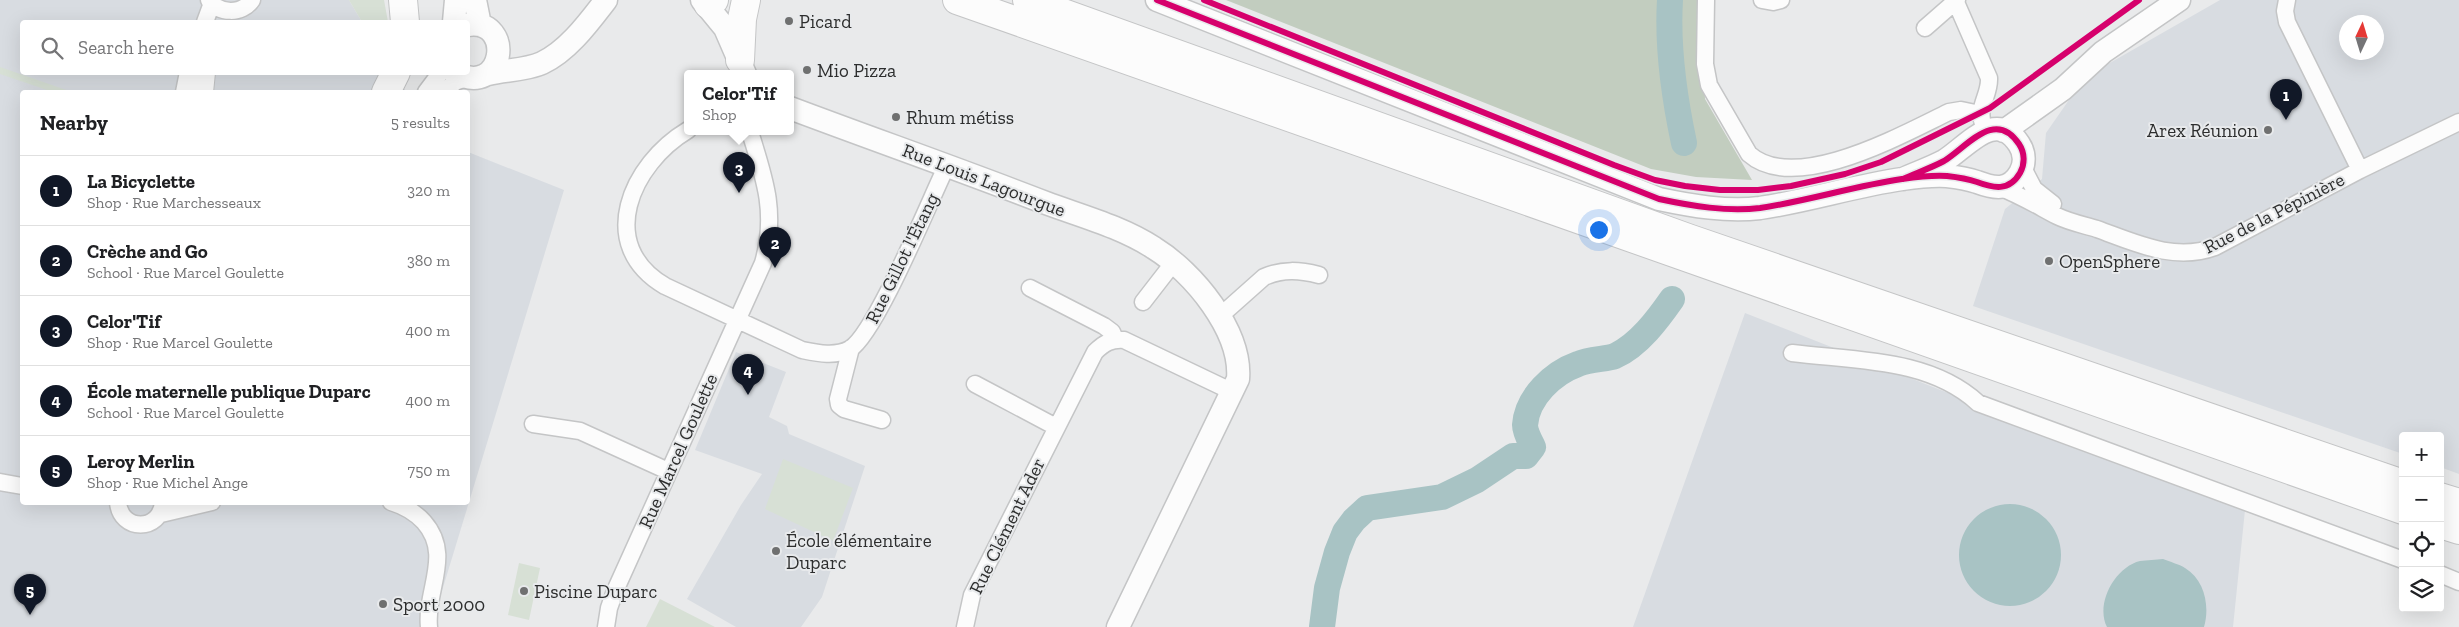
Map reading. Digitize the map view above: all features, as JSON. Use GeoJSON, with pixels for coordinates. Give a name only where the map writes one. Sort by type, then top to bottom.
{"type":"FeatureCollection","features":[{"type":"Feature","properties":{"kind":"highway"},"geometry":{"type":"LineString","coordinates":[[403,0],[405,20]]}},
{"type":"Feature","properties":{"kind":"highway"},"geometry":{"type":"LineString","coordinates":[[742,67],[742,18],[746,0]]}},
{"type":"Feature","properties":{"kind":"highway"},"geometry":{"type":"LineString","coordinates":[[940,0],[1144,65]]}},
{"type":"Feature","properties":{"kind":"highway"},"geometry":{"type":"LineString","coordinates":[[957,0],[2399,509]]}},
{"type":"Feature","properties":{"kind":"highway"},"geometry":{"type":"LineString","coordinates":[[1027,0],[1679,235],[2399,483]]}},
{"type":"Feature","properties":{"kind":"highway"},"geometry":{"type":"LineString","coordinates":[[1060,0],[1228,73]]}},
{"type":"Feature","properties":{"kind":"highway"},"geometry":{"type":"LineString","coordinates":[[199,90],[201,75]]}},
{"type":"Feature","properties":{"kind":"highway"},"geometry":{"type":"LineString","coordinates":[[387,90],[394,75]]}},
{"type":"Feature","properties":{"kind":"highway"},"geometry":{"type":"LineString","coordinates":[[2444,498],[2459,503]]}},
{"type":"Feature","properties":{"kind":"highway"},"geometry":{"type":"LineString","coordinates":[[2444,525],[2459,530]]}},
{"type":"Feature","properties":{"kind":"street"},"geometry":{"type":"LineString","coordinates":[[210,2],[225,17],[240,10],[252,0]]}},
{"type":"Feature","properties":{"kind":"street"},"geometry":{"type":"LineString","coordinates":[[454,20],[456,0]]}},
{"type":"Feature","properties":{"kind":"street"},"geometry":{"type":"LineString","coordinates":[[475,0],[474,25],[494,35],[498,42],[498,60],[488,74]]}},
{"type":"Feature","properties":{"kind":"street"},"geometry":{"type":"LineString","coordinates":[[446,90],[460,75],[477,78],[542,63],[558,52],[585,27],[606,0]]}},
{"type":"Feature","properties":{"kind":"street"},"geometry":{"type":"LineString","coordinates":[[1157,0],[1641,191],[1685,205],[1716,208],[1759,208],[1902,179],[1946,176],[1976,182],[1987,187],[1999,187],[2014,180],[2022,157],[2063,89],[2103,52],[2179,0]]}},
{"type":"Feature","properties":{"kind":"street"},"geometry":{"type":"LineString","coordinates":[[1706,0],[1705,64],[1710,85],[1749,154],[1759,163],[1773,166],[1808,166],[1850,158],[1950,112],[1961,110],[2015,138],[2034,189],[2081,224]]}},
{"type":"Feature","properties":{"kind":"street"},"geometry":{"type":"LineString","coordinates":[[1762,0],[1773,2],[1781,0]]}},
{"type":"Feature","properties":{"kind":"street"},"geometry":{"type":"LineString","coordinates":[[1925,28],[1956,0],[1989,78],[1990,89],[1983,102],[1990,125]]}},
{"type":"Feature","properties":{"kind":"street"},"geometry":{"type":"LineString","coordinates":[[2287,0],[2285,11],[2287,22],[2360,170]]}},
{"type":"Feature","properties":{"kind":"street"},"geometry":{"type":"LineString","coordinates":[[708,1],[725,28],[742,67]]}},
{"type":"Feature","properties":{"kind":"street"},"geometry":{"type":"LineString","coordinates":[[206,20],[210,2]]}},
{"type":"Feature","properties":{"kind":"street"},"geometry":{"type":"LineString","coordinates":[[498,42],[522,56],[558,52]]}},
{"type":"Feature","properties":{"kind":"street"},"geometry":{"type":"LineString","coordinates":[[184,90],[187,75]]}},
{"type":"Feature","properties":{"kind":"street"},"geometry":{"type":"LineString","coordinates":[[196,90],[200,75]]}},
{"type":"Feature","properties":{"kind":"street"},"geometry":{"type":"LineString","coordinates":[[427,90],[438,75]]}},
{"type":"Feature","properties":{"kind":"street"},"geometry":{"type":"LineString","coordinates":[[1902,179],[1943,162],[1968,145],[1975,136],[1990,125],[2063,89]]}},
{"type":"Feature","properties":{"kind":"street","name":"Rue Louis Lagourgue"},"geometry":{"type":"LineString","coordinates":[[794,109],[948,165],[1122,232],[1153,247],[1174,262],[1205,297],[1219,318],[1237,352],[1238,379],[1118,627]]}},
{"type":"Feature","properties":{"kind":"street","name":"Rue de la Pépinière"},"geometry":{"type":"LineString","coordinates":[[1999,187],[2024,197],[2058,217],[2163,252],[2201,252],[2215,247],[2360,170],[2459,122]]}},
{"type":"Feature","properties":{"kind":"street"},"geometry":{"type":"LineString","coordinates":[[684,133],[662,150],[635,185],[626,218],[627,236],[634,255],[654,279],[738,321],[802,350],[818,354],[843,352],[851,348]]}},
{"type":"Feature","properties":{"kind":"street","name":"Rue Marcel Goulette"},"geometry":{"type":"LineString","coordinates":[[606,627],[609,608],[615,591],[763,263],[770,233],[770,211],[764,176],[751,135]]}},
{"type":"Feature","properties":{"kind":"street"},"geometry":{"type":"LineString","coordinates":[[1968,145],[1965,165],[1976,182]]}},
{"type":"Feature","properties":{"kind":"street","name":"Rue Gillot l'Étang"},"geometry":{"type":"LineString","coordinates":[[882,420],[844,409],[839,405],[838,399],[851,348],[863,338],[877,313],[948,165]]}},
{"type":"Feature","properties":{"kind":"street"},"geometry":{"type":"LineString","coordinates":[[1143,302],[1174,262]]}},
{"type":"Feature","properties":{"kind":"street"},"geometry":{"type":"LineString","coordinates":[[1219,318],[1264,278],[1272,274],[1300,270],[1319,275]]}},
{"type":"Feature","properties":{"kind":"street"},"geometry":{"type":"LineString","coordinates":[[1030,288],[1104,326],[1112,332],[1115,339],[1137,345],[1233,392]]}},
{"type":"Feature","properties":{"kind":"street","name":"Rue Clément Ader"},"geometry":{"type":"LineString","coordinates":[[964,627],[972,596],[1095,352],[1104,344],[1115,339]]}},
{"type":"Feature","properties":{"kind":"street"},"geometry":{"type":"LineString","coordinates":[[1792,353],[1917,369],[1956,385],[1978,403],[2399,559]]}},
{"type":"Feature","properties":{"kind":"street"},"geometry":{"type":"LineString","coordinates":[[975,384],[1056,427]]}},
{"type":"Feature","properties":{"kind":"street"},"geometry":{"type":"LineString","coordinates":[[533,424],[580,431],[668,471]]}},
{"type":"Feature","properties":{"kind":"street"},"geometry":{"type":"LineString","coordinates":[[0,482],[20,486]]}},
{"type":"Feature","properties":{"kind":"street"},"geometry":{"type":"LineString","coordinates":[[115,505],[123,517],[134,525],[149,524],[162,508],[187,505]]}},
{"type":"Feature","properties":{"kind":"street"},"geometry":{"type":"LineString","coordinates":[[401,505],[418,515],[436,540],[439,561],[429,614],[430,627]]}},
{"type":"Feature","properties":{"kind":"street"},"geometry":{"type":"LineString","coordinates":[[2444,576],[2459,582]]}},
{"type":"Feature","properties":{"kind":"shaded area"},"geometry":{"type":"Polygon","coordinates":[[[0,0],[349,0],[361,20],[20,20],[20,75],[393,75],[405,90],[20,90],[20,505],[468,505],[431,627],[0,627],[0,0]]]}},
{"type":"Feature","properties":{"kind":"shaded area"},"geometry":{"type":"Polygon","coordinates":[[[349,0],[384,0],[388,20],[361,20],[349,0]]]}},
{"type":"Feature","properties":{"kind":"shaded area"},"geometry":{"type":"Polygon","coordinates":[[[2220,0],[2459,0],[2459,474],[2444,468],[2444,432],[2399,432],[2399,453],[1973,306],[2005,209],[2042,179],[2046,133],[2071,97],[2108,64],[2220,0]]]}},
{"type":"Feature","properties":{"kind":"shaded area"},"geometry":{"type":"Polygon","coordinates":[[[0,67],[66,90],[47,90],[0,74],[0,67]]]}},
{"type":"Feature","properties":{"kind":"shaded area"},"geometry":{"type":"Polygon","coordinates":[[[470,153],[564,190],[470,499],[470,153]]]}},
{"type":"Feature","properties":{"kind":"shaded area"},"geometry":{"type":"Polygon","coordinates":[[[1745,313],[2245,510],[2233,627],[1633,627],[1745,313]]]}},
{"type":"Feature","properties":{"kind":"shaded area","name":"École élémentaire Duparc"},"geometry":{"type":"Polygon","coordinates":[[[736,352],[786,372],[769,417],[787,426],[789,434],[865,466],[822,597],[801,627],[736,627],[687,599],[741,505],[762,474],[695,450],[736,352]]]}},
{"type":"Feature","properties":{"kind":"shaded area"},"geometry":{"type":"Polygon","coordinates":[[[783,459],[853,488],[833,541],[765,509],[783,459]]]}},
{"type":"Feature","properties":{"kind":"shaded area","name":"Piscine Duparc"},"geometry":{"type":"Polygon","coordinates":[[[519,563],[540,568],[529,620],[508,615],[519,563]]]}},
{"type":"Feature","properties":{"kind":"shaded area"},"geometry":{"type":"Polygon","coordinates":[[[660,599],[715,627],[646,627],[660,599]]]}},
{"type":"Feature","properties":{"kind":"green space"},"geometry":{"type":"Polygon","coordinates":[[[1226,0],[1700,0],[1705,99],[1752,180],[1696,177],[1651,169],[1226,0]]]}},
{"type":"Feature","properties":{"kind":"water"},"geometry":{"type":"Polygon","coordinates":[[[2010,504],[2020,505],[2039,512],[2053,526],[2060,545],[2060,565],[2053,584],[2039,598],[2020,605],[2010,606],[2000,605],[1981,598],[1967,584],[1960,565],[1959,555],[1960,545],[1967,526],[1981,512],[2000,505],[2010,504]]]}},
{"type":"Feature","properties":{"kind":"water"},"geometry":{"type":"Polygon","coordinates":[[[2163,559],[2185,568],[2197,579],[2206,603],[2204,627],[2107,627],[2104,618],[2104,608],[2106,598],[2115,578],[2131,565],[2140,561],[2163,559]]]}},
{"type":"Feature","properties":{"kind":"waterway"},"geometry":{"type":"LineString","coordinates":[[1670,0],[1672,72],[1684,143]]}},
{"type":"Feature","properties":{"kind":"waterway"},"geometry":{"type":"LineString","coordinates":[[1322,627],[1327,588],[1337,552],[1345,532],[1354,520],[1367,508],[1442,497],[1477,480],[1513,456],[1526,456],[1533,447],[1525,428],[1527,415],[1536,396],[1543,387],[1559,373],[1582,362],[1615,356],[1624,351],[1647,331],[1672,299]]}},
{"type":"Feature","properties":{"kind":"cycle path"},"geometry":{"type":"LineString","coordinates":[[1157,0],[1659,199],[1684,204],[1722,209],[1760,208],[1796,202],[1884,182],[1930,176],[1954,177],[2000,187],[2006,186],[2016,179],[2022,170],[2023,155],[2021,147],[2010,134],[2000,130],[1991,130],[1981,134],[1944,161],[1903,179]]}},
{"type":"Feature","properties":{"kind":"cycle path"},"geometry":{"type":"LineString","coordinates":[[1204,0],[1614,165],[1655,180],[1720,190],[1758,190],[1791,186],[1845,174],[1881,162],[1990,108],[2139,0]]}},
{"type":"Feature","properties":{"kind":"place","name":"Picard"},"geometry":{"type":"Point","coordinates":[789,21]}},
{"type":"Feature","properties":{"kind":"place","name":"Mio Pizza"},"geometry":{"type":"Point","coordinates":[807,70]}},
{"type":"Feature","properties":{"kind":"place","name":"Rhum métiss"},"geometry":{"type":"Point","coordinates":[896,117]}},
{"type":"Feature","properties":{"kind":"place","name":"La Bicyclette"},"geometry":{"type":"Point","coordinates":[2286,120]}},
{"type":"Feature","properties":{"kind":"place","name":"Arex Réunion"},"geometry":{"type":"Point","coordinates":[2268,130]}},
{"type":"Feature","properties":{"kind":"place","name":"Celor'Tif"},"geometry":{"type":"Point","coordinates":[739,193]}},
{"type":"Feature","properties":{"kind":"place","name":"OpenSphere"},"geometry":{"type":"Point","coordinates":[2049,261]}},
{"type":"Feature","properties":{"kind":"place","name":"Crèche and Go"},"geometry":{"type":"Point","coordinates":[775,268]}},
{"type":"Feature","properties":{"kind":"place","name":"École maternelle publique Duparc"},"geometry":{"type":"Point","coordinates":[748,395]}},
{"type":"Feature","properties":{"kind":"place","name":"École élémentaire Duparc"},"geometry":{"type":"Point","coordinates":[776,551]}},
{"type":"Feature","properties":{"kind":"place","name":"Piscine Duparc"},"geometry":{"type":"Point","coordinates":[524,591]}},
{"type":"Feature","properties":{"kind":"place","name":"Sport 2000"},"geometry":{"type":"Point","coordinates":[383,604]}},
{"type":"Feature","properties":{"kind":"place","name":"Leroy Merlin"},"geometry":{"type":"Point","coordinates":[30,615]}}]}
